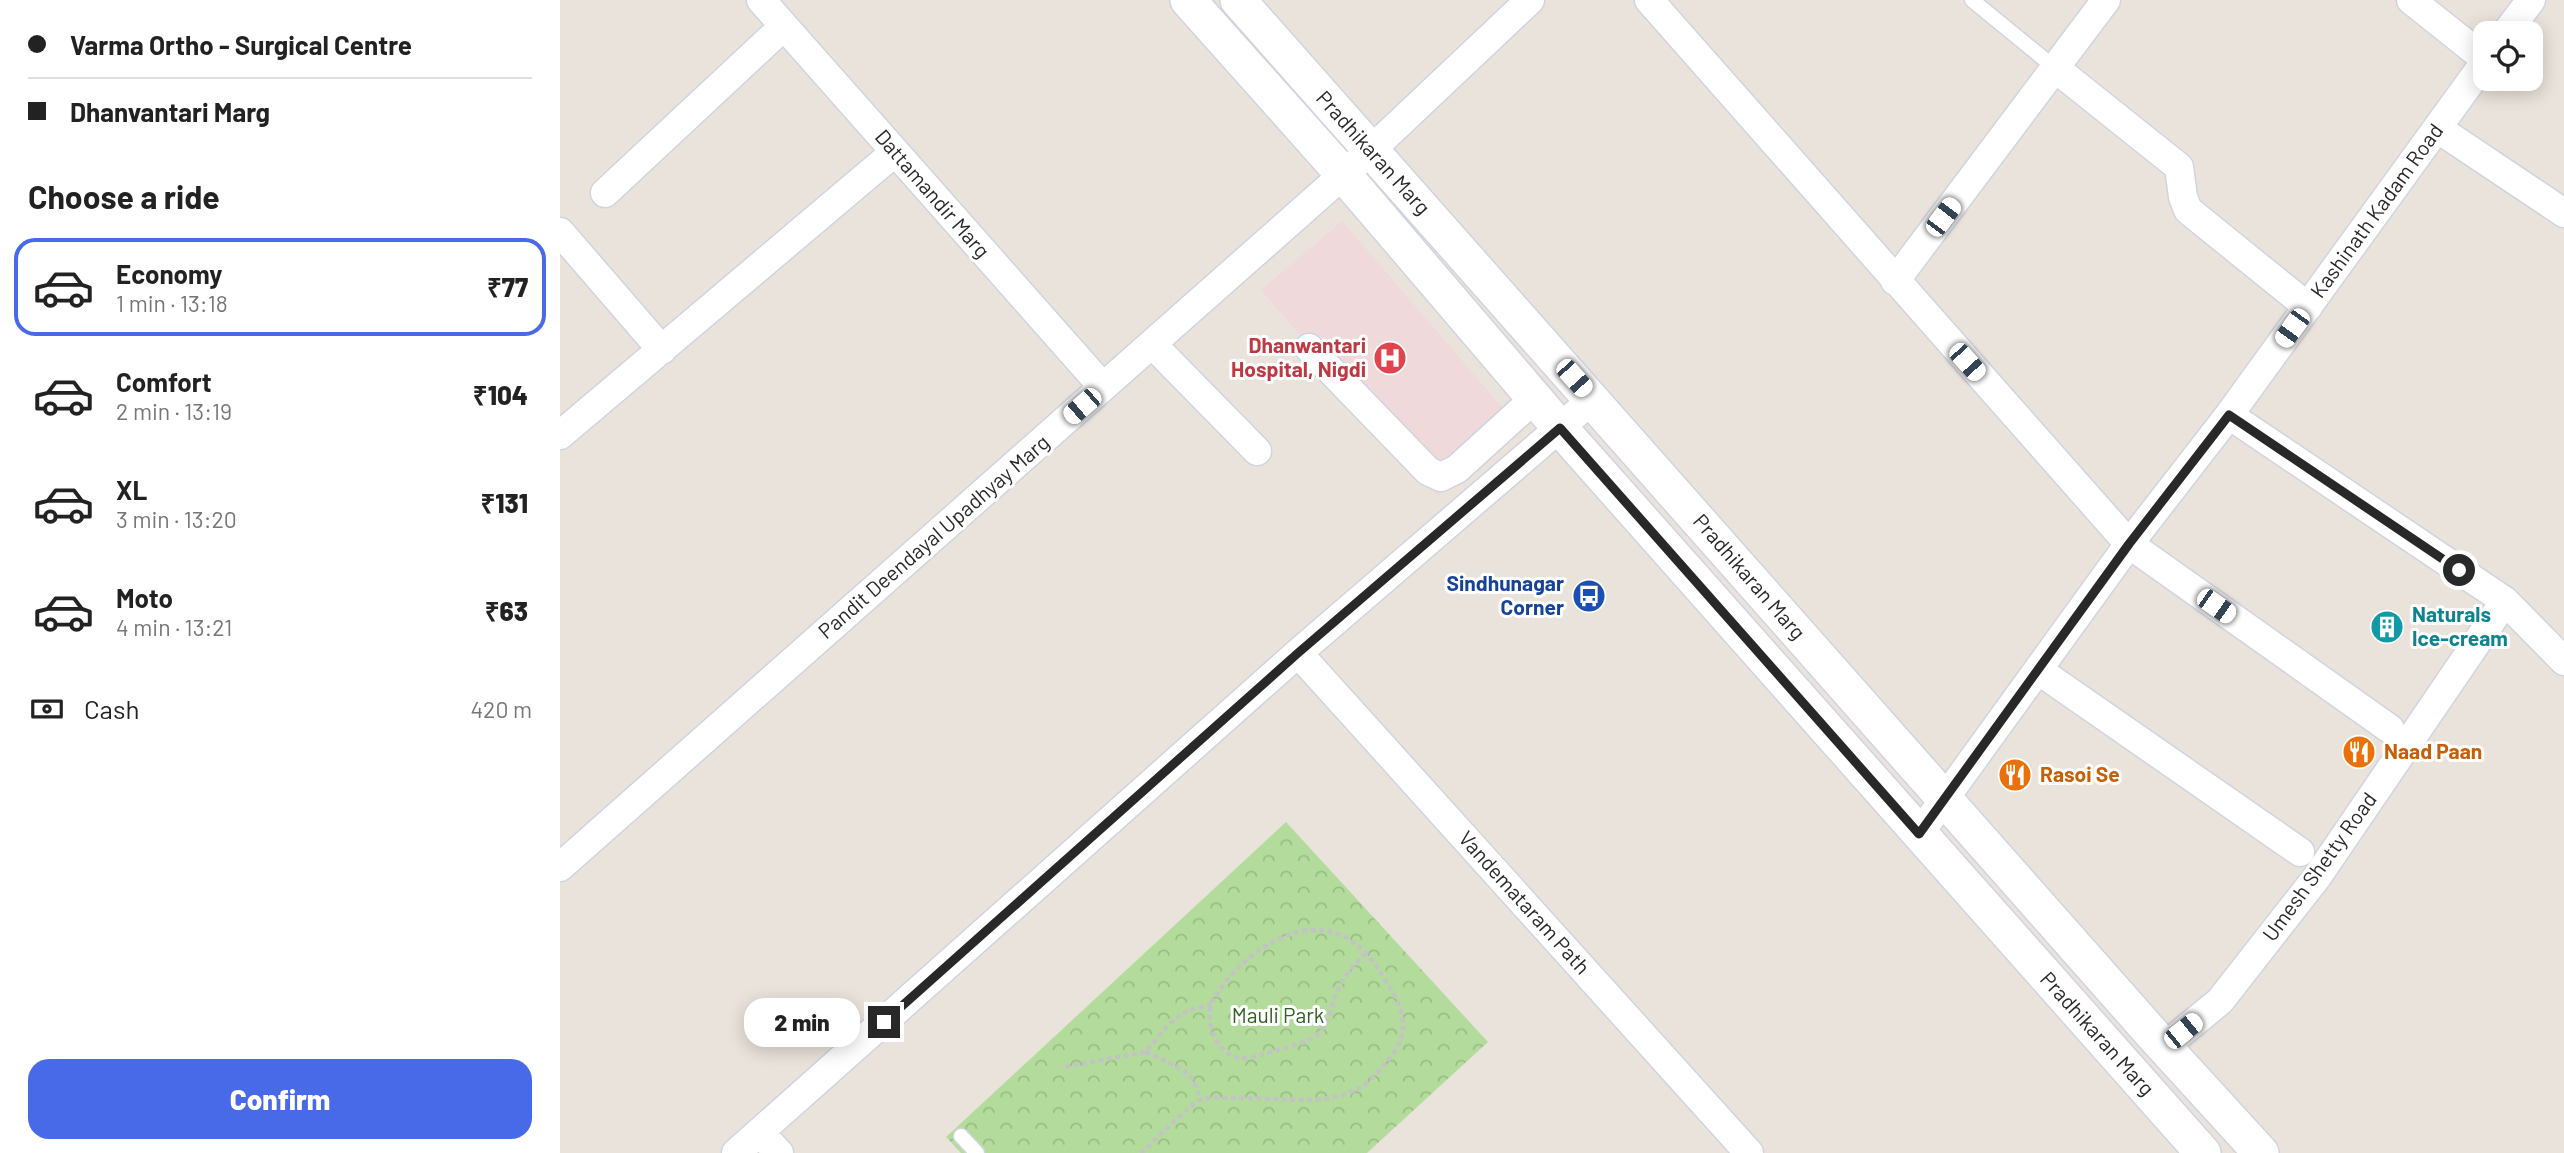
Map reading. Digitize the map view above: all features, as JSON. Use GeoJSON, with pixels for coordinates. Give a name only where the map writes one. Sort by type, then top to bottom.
{"type":"FeatureCollection","features":[{"type":"Feature","properties":{"kind":"street","name":"Dattamandir Marg"},"geometry":{"type":"LineString","coordinates":[[761,0],[1103,387]]}},
{"type":"Feature","properties":{"kind":"street","name":"Pradhikaran Marg"},"geometry":{"type":"LineString","coordinates":[[1188,0],[1343,174],[1560,428],[2203,1153]]}},
{"type":"Feature","properties":{"kind":"street","name":"Pradhikaran Marg"},"geometry":{"type":"LineString","coordinates":[[1238,0],[2164,1047],[2261,1153]]}},
{"type":"Feature","properties":{"kind":"street","name":"Pandit Deendayal Upadhyay Marg"},"geometry":{"type":"LineString","coordinates":[[560,867],[1370,151],[1530,0]]}},
{"type":"Feature","properties":{"kind":"street"},"geometry":{"type":"LineString","coordinates":[[1649,0],[2129,544],[2389,729]]}},
{"type":"Feature","properties":{"kind":"street"},"geometry":{"type":"LineString","coordinates":[[1895,281],[2106,0]]}},
{"type":"Feature","properties":{"kind":"street"},"geometry":{"type":"LineString","coordinates":[[2412,0],[2473,51]]}},
{"type":"Feature","properties":{"kind":"street"},"geometry":{"type":"LineString","coordinates":[[2516,21],[2531,0]]}},
{"type":"Feature","properties":{"kind":"street"},"geometry":{"type":"LineString","coordinates":[[605,193],[784,26]]}},
{"type":"Feature","properties":{"kind":"street"},"geometry":{"type":"LineString","coordinates":[[2055,68],[2179,167],[2183,197],[2188,210],[2308,307]]}},
{"type":"Feature","properties":{"kind":"street","name":"Kashinath Kadam Road"},"geometry":{"type":"LineString","coordinates":[[1919,834],[2129,544],[2229,415],[2473,78]]}},
{"type":"Feature","properties":{"kind":"street"},"geometry":{"type":"LineString","coordinates":[[2437,128],[2564,213]]}},
{"type":"Feature","properties":{"kind":"street"},"geometry":{"type":"LineString","coordinates":[[560,435],[895,152]]}},
{"type":"Feature","properties":{"kind":"street"},"geometry":{"type":"LineString","coordinates":[[560,232],[662,349]]}},
{"type":"Feature","properties":{"kind":"street"},"geometry":{"type":"LineString","coordinates":[[1152,344],[1257,450]]}},
{"type":"Feature","properties":{"kind":"street"},"geometry":{"type":"LineString","coordinates":[[1309,348],[1428,471],[1441,477],[1457,470],[1535,398]]}},
{"type":"Feature","properties":{"kind":"street"},"geometry":{"type":"LineString","coordinates":[[736,1153],[770,1143],[1298,653],[1593,399]]}},
{"type":"Feature","properties":{"kind":"street"},"geometry":{"type":"LineString","coordinates":[[2229,415],[2505,601],[2564,661]]}},
{"type":"Feature","properties":{"kind":"street","name":"Umesh Shetty Road"},"geometry":{"type":"LineString","coordinates":[[2164,1047],[2220,1000],[2317,877],[2505,601]]}},
{"type":"Feature","properties":{"kind":"street","name":"Vandemataram Path"},"geometry":{"type":"LineString","coordinates":[[1298,653],[1749,1153]]}},
{"type":"Feature","properties":{"kind":"street"},"geometry":{"type":"LineString","coordinates":[[2038,670],[2300,852]]}},
{"type":"Feature","properties":{"kind":"lane"},"geometry":{"type":"LineString","coordinates":[[1972,0],[2055,68]]}},
{"type":"Feature","properties":{"kind":"lane"},"geometry":{"type":"LineString","coordinates":[[961,1136],[976,1153]]}},
{"type":"Feature","properties":{"kind":"path"},"geometry":{"type":"LineString","coordinates":[[1141,1153],[1200,1100],[1330,1098],[1362,1087],[1398,1050],[1404,1025],[1400,1003],[1367,953],[1352,941],[1334,933],[1314,929],[1287,935],[1269,943],[1245,961],[1211,1005],[1210,1017],[1214,1037],[1226,1053],[1240,1059],[1310,1039],[1328,1023],[1337,992],[1346,974],[1367,953]]}},
{"type":"Feature","properties":{"kind":"path"},"geometry":{"type":"LineString","coordinates":[[1145,1052],[1169,1024],[1188,1010],[1211,1005]]}},
{"type":"Feature","properties":{"kind":"path"},"geometry":{"type":"LineString","coordinates":[[1065,1067],[1145,1052],[1191,1076],[1197,1084],[1200,1100]]}},
{"type":"Feature","properties":{"kind":"shaded area","name":"Dhanwantari Hospital, Nigdi"},"geometry":{"type":"Polygon","coordinates":[[[1342,221],[1519,427],[1438,496],[1261,290],[1342,221]]]}},
{"type":"Feature","properties":{"kind":"green space","name":"Mauli Park"},"geometry":{"type":"Polygon","coordinates":[[[1286,822],[1488,1042],[1367,1153],[961,1153],[946,1137],[1286,822]]]}},
{"type":"Feature","properties":{"kind":"place","name":"Dhanwantari Hospital, Nigdi"},"geometry":{"type":"Point","coordinates":[1390,358]}},
{"type":"Feature","properties":{"kind":"place","name":"Sindhunagar Corner"},"geometry":{"type":"Point","coordinates":[1589,596]}},
{"type":"Feature","properties":{"kind":"place","name":"Naturals Ice-cream"},"geometry":{"type":"Point","coordinates":[2387,627]}},
{"type":"Feature","properties":{"kind":"place","name":"Naad Paan"},"geometry":{"type":"Point","coordinates":[2359,752]}},
{"type":"Feature","properties":{"kind":"place","name":"Rasoi Se"},"geometry":{"type":"Point","coordinates":[2015,775]}},
{"type":"Feature","properties":{"kind":"route"},"geometry":{"type":"LineString","coordinates":[[884,1022],[1298,653],[1560,428],[1919,834],[2129,544],[2229,415],[2459,570]]}}]}
